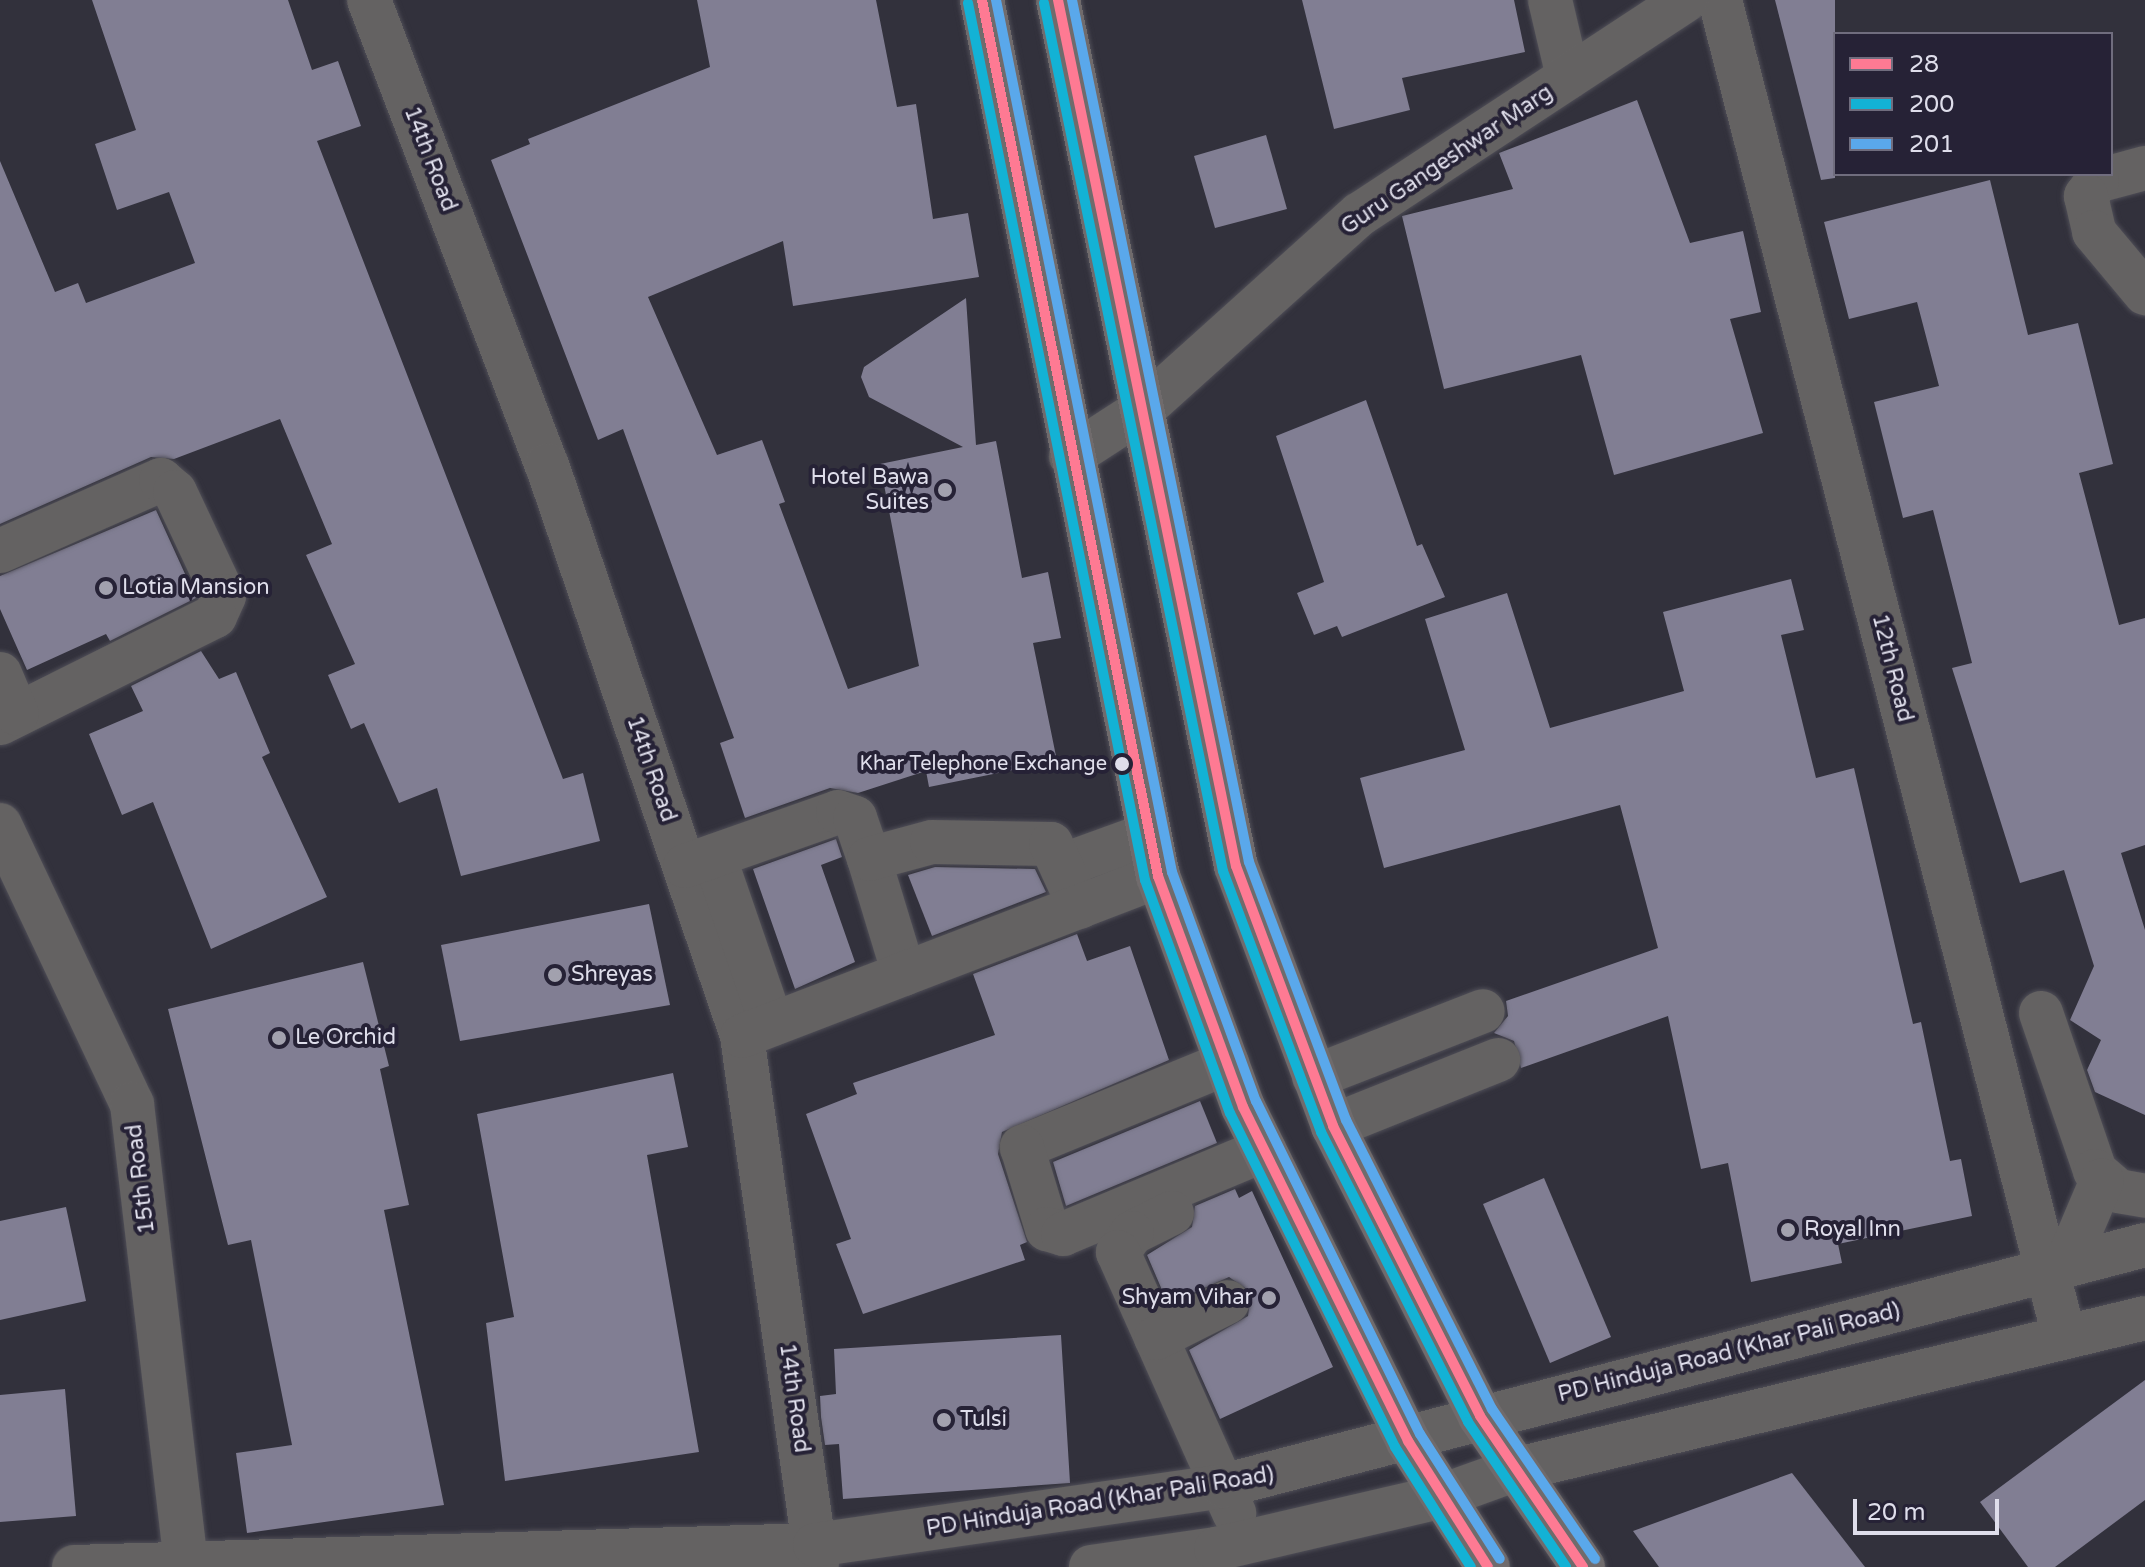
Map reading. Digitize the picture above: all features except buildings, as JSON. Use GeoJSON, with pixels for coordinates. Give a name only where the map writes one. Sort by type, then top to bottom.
{"type":"FeatureCollection","features":[{"type":"Feature","properties":{"kind":"main road"},"geometry":{"type":"LineString","coordinates":[[982,0],[1152,856],[1227,1063],[1268,1158],[1408,1441],[1439,1497],[1488,1567]]}},
{"type":"Feature","properties":{"kind":"main road"},"geometry":{"type":"LineString","coordinates":[[1058,0],[1236,866],[1333,1126],[1480,1416],[1583,1567]]}},
{"type":"Feature","properties":{"kind":"street","name":"14th Road"},"geometry":{"type":"LineString","coordinates":[[369,0],[699,861],[757,1030],[816,1556]]}},
{"type":"Feature","properties":{"kind":"street","name":"Guru Gangeshwar Marg"},"geometry":{"type":"LineString","coordinates":[[1071,456],[1142,410],[1360,214],[1686,0]]}},
{"type":"Feature","properties":{"kind":"street","name":"12th Road"},"geometry":{"type":"LineString","coordinates":[[1720,0],[1986,1033],[2057,1268],[2064,1336]]}},
{"type":"Feature","properties":{"kind":"street"},"geometry":{"type":"LineString","coordinates":[[1554,1],[1568,77]]}},
{"type":"Feature","properties":{"kind":"street"},"geometry":{"type":"LineString","coordinates":[[2145,168],[2097,181],[2086,196],[2094,232],[2145,293]]}},
{"type":"Feature","properties":{"kind":"street"},"geometry":{"type":"LineString","coordinates":[[0,551],[161,480],[175,492],[224,596],[215,616],[9,719],[0,674]]}},
{"type":"Feature","properties":{"kind":"street"},"geometry":{"type":"LineString","coordinates":[[699,861],[848,812],[869,859],[904,974]]}},
{"type":"Feature","properties":{"kind":"street","name":"15th Road"},"geometry":{"type":"LineString","coordinates":[[0,825],[132,1104],[185,1564]]}},
{"type":"Feature","properties":{"kind":"street"},"geometry":{"type":"LineString","coordinates":[[869,859],[932,842],[1051,844],[1064,865],[1080,907]]}},
{"type":"Feature","properties":{"kind":"street"},"geometry":{"type":"LineString","coordinates":[[1064,865],[1152,856]]}},
{"type":"Feature","properties":{"kind":"street"},"geometry":{"type":"LineString","coordinates":[[757,1030],[1080,907],[1152,856]]}},
{"type":"Feature","properties":{"kind":"street"},"geometry":{"type":"LineString","coordinates":[[1986,1033],[2056,1008],[2088,1157],[2129,1191],[2136,1247]]}},
{"type":"Feature","properties":{"kind":"street"},"geometry":{"type":"LineString","coordinates":[[1314,1077],[1483,1011]]}},
{"type":"Feature","properties":{"kind":"street"},"geometry":{"type":"LineString","coordinates":[[1333,1126],[1498,1060]]}},
{"type":"Feature","properties":{"kind":"street"},"geometry":{"type":"LineString","coordinates":[[1227,1063],[1022,1147],[1047,1229],[1063,1234],[1268,1158]]}},
{"type":"Feature","properties":{"kind":"street"},"geometry":{"type":"LineString","coordinates":[[1246,1542],[1120,1259],[1123,1239],[1268,1158]]}},
{"type":"Feature","properties":{"kind":"street"},"geometry":{"type":"LineString","coordinates":[[2057,1268],[2129,1191]]}},
{"type":"Feature","properties":{"kind":"street","name":"PD Hinduja Road (Khar Pali Road)"},"geometry":{"type":"LineString","coordinates":[[74,1567],[874,1553],[1223,1486],[1408,1441],[1480,1416],[2136,1247]]}},
{"type":"Feature","properties":{"kind":"street"},"geometry":{"type":"LineString","coordinates":[[1156,1338],[1228,1302]]}},
{"type":"Feature","properties":{"kind":"street"},"geometry":{"type":"LineString","coordinates":[[1091,1567],[1246,1542],[1439,1497],[1514,1470],[2145,1318]]}},
{"type":"Feature","properties":{"kind":"transit line","name":"28"},"geometry":{"type":"LineString","coordinates":[[982,0],[1158,876],[1243,1107],[1408,1441],[1488,1567]]}},
{"type":"Feature","properties":{"kind":"transit line","name":"201"},"geometry":{"type":"LineString","coordinates":[[996,0],[1172,872],[1256,1101],[1420,1434],[1500,1559]]}},
{"type":"Feature","properties":{"kind":"transit line","name":"28"},"geometry":{"type":"LineString","coordinates":[[1058,0],[1236,866],[1333,1126],[1480,1416],[1583,1567]]}},
{"type":"Feature","properties":{"kind":"transit line","name":"201"},"geometry":{"type":"LineString","coordinates":[[1072,0],[1249,862],[1346,1120],[1492,1409],[1595,1559]]}},
{"type":"Feature","properties":{"kind":"transit line","name":"200"},"geometry":{"type":"LineString","coordinates":[[968,3],[1145,880],[1230,1113],[1395,1447],[1471,1567]]}},
{"type":"Feature","properties":{"kind":"transit line","name":"200"},"geometry":{"type":"LineString","coordinates":[[1044,3],[1223,871],[1321,1132],[1468,1422],[1566,1567]]}},
{"type":"Feature","properties":{"kind":"place","name":"Hotel Bawa Suites"},"geometry":{"type":"Point","coordinates":[945,490]}},
{"type":"Feature","properties":{"kind":"place","name":"Lotia Mansion"},"geometry":{"type":"Point","coordinates":[106,588]}},
{"type":"Feature","properties":{"kind":"place","name":"Khar Telephone Exchange"},"geometry":{"type":"Point","coordinates":[1122,764]}},
{"type":"Feature","properties":{"kind":"place","name":"Shreyas"},"geometry":{"type":"Point","coordinates":[555,975]}},
{"type":"Feature","properties":{"kind":"place","name":"Le Orchid"},"geometry":{"type":"Point","coordinates":[279,1038]}},
{"type":"Feature","properties":{"kind":"place","name":"Royal Inn"},"geometry":{"type":"Point","coordinates":[1788,1230]}},
{"type":"Feature","properties":{"kind":"place","name":"Shyam Vihar"},"geometry":{"type":"Point","coordinates":[1269,1298]}},
{"type":"Feature","properties":{"kind":"place","name":"Tulsi"},"geometry":{"type":"Point","coordinates":[944,1420]}}]}
